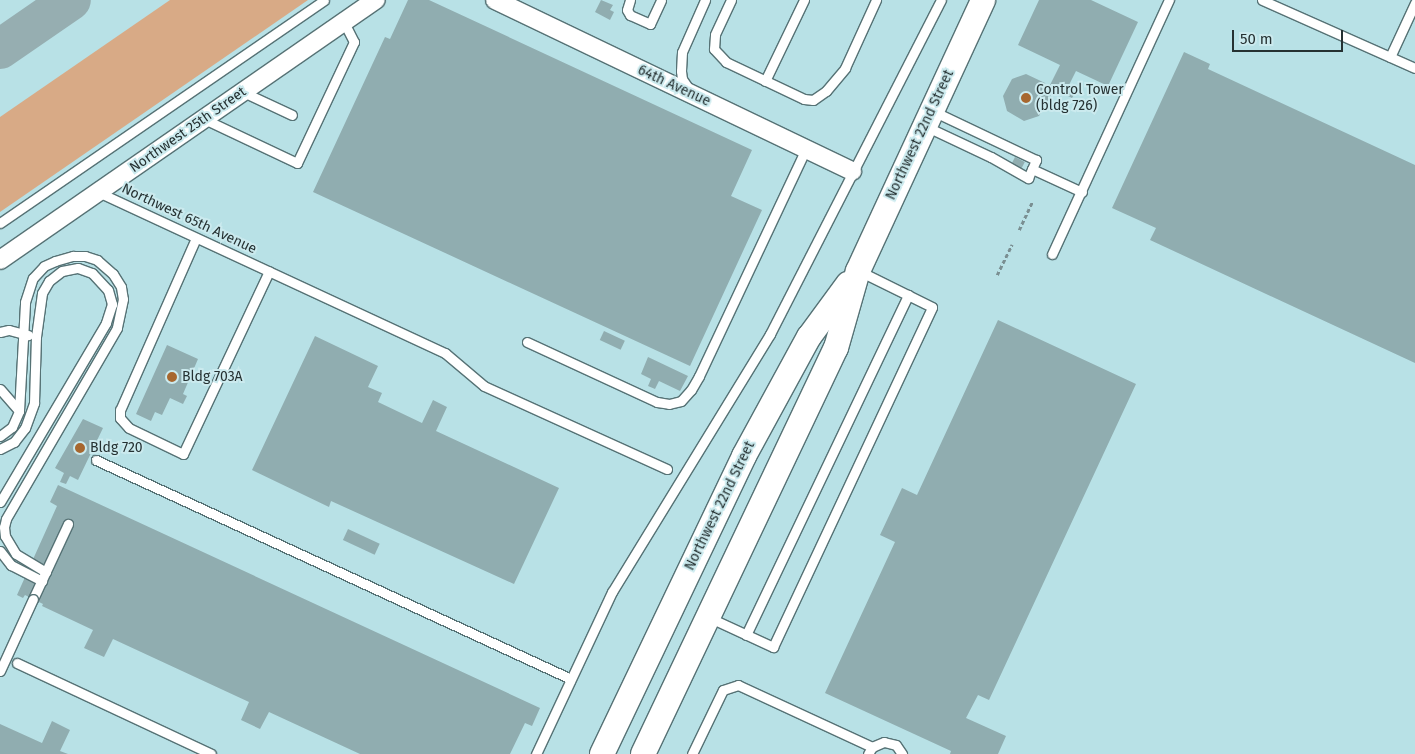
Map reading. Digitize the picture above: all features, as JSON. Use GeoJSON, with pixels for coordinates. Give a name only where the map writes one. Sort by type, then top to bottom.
{"type":"FeatureCollection","features":[{"type":"Feature","properties":{"kind":"street","name":"Northwest 25th Street"},"geometry":{"type":"LineString","coordinates":[[0,260],[376,0]]}},
{"type":"Feature","properties":{"kind":"street","name":"64th Avenue"},"geometry":{"type":"LineString","coordinates":[[495,0],[852,171]]}},
{"type":"Feature","properties":{"kind":"street","name":"Northwest 22nd Street"},"geometry":{"type":"LineString","coordinates":[[643,754],[836,348],[858,271],[983,0]]}},
{"type":"Feature","properties":{"kind":"street","name":"Northwest 22nd Street"},"geometry":{"type":"LineString","coordinates":[[602,754],[744,456],[809,337],[858,271]]}},
{"type":"Feature","properties":{"kind":"lane"},"geometry":{"type":"LineString","coordinates":[[0,223],[324,0]]}},
{"type":"Feature","properties":{"kind":"lane"},"geometry":{"type":"LineString","coordinates":[[630,0],[627,10],[630,15],[650,24],[661,0]]}},
{"type":"Feature","properties":{"kind":"lane"},"geometry":{"type":"LineString","coordinates":[[694,95],[682,79],[681,61],[684,44],[705,0]]}},
{"type":"Feature","properties":{"kind":"lane"},"geometry":{"type":"LineString","coordinates":[[731,0],[714,35],[714,49],[726,62],[804,99],[813,100],[826,91],[845,68],[876,0]]}},
{"type":"Feature","properties":{"kind":"lane"},"geometry":{"type":"LineString","coordinates":[[765,81],[804,0]]}},
{"type":"Feature","properties":{"kind":"lane"},"geometry":{"type":"LineString","coordinates":[[536,754],[612,592],[770,334],[852,171],[885,113],[941,0]]}},
{"type":"Feature","properties":{"kind":"lane"},"geometry":{"type":"LineString","coordinates":[[1052,254],[1170,0]]}},
{"type":"Feature","properties":{"kind":"lane"},"geometry":{"type":"LineString","coordinates":[[1262,0],[1415,68]]}},
{"type":"Feature","properties":{"kind":"lane"},"geometry":{"type":"LineString","coordinates":[[1390,58],[1415,3]]}},
{"type":"Feature","properties":{"kind":"lane"},"geometry":{"type":"LineString","coordinates":[[204,119],[296,163],[354,42],[344,22]]}},
{"type":"Feature","properties":{"kind":"lane"},"geometry":{"type":"LineString","coordinates":[[243,92],[292,115]]}},
{"type":"Feature","properties":{"kind":"lane"},"geometry":{"type":"LineString","coordinates":[[928,118],[1036,160],[1028,178],[991,157],[928,118]]}},
{"type":"Feature","properties":{"kind":"lane"},"geometry":{"type":"LineString","coordinates":[[527,342],[657,402],[669,404],[681,401],[691,390],[699,376],[806,149]]}},
{"type":"Feature","properties":{"kind":"lane"},"geometry":{"type":"LineString","coordinates":[[1032,169],[1082,192]]}},
{"type":"Feature","properties":{"kind":"lane","name":"Northwest 65th Avenue"},"geometry":{"type":"LineString","coordinates":[[98,192],[445,353],[484,386],[667,469]]}},
{"type":"Feature","properties":{"kind":"lane"},"geometry":{"type":"LineString","coordinates":[[196,238],[120,410],[123,424],[183,454],[269,271]]}},
{"type":"Feature","properties":{"kind":"lane"},"geometry":{"type":"LineString","coordinates":[[0,436],[12,427],[19,411],[25,302],[34,278],[44,266],[73,256],[86,256],[106,266],[121,287],[123,300],[117,328],[6,519],[5,536],[9,546],[44,577]]}},
{"type":"Feature","properties":{"kind":"lane"},"geometry":{"type":"LineString","coordinates":[[0,449],[14,442],[25,428],[34,404],[39,303],[50,281],[62,271],[78,268],[92,273],[102,281],[108,290],[112,304],[106,323],[0,502]]}},
{"type":"Feature","properties":{"kind":"lane"},"geometry":{"type":"LineString","coordinates":[[708,617],[773,647],[932,307],[858,271]]}},
{"type":"Feature","properties":{"kind":"lane"},"geometry":{"type":"LineString","coordinates":[[746,635],[908,296]]}},
{"type":"Feature","properties":{"kind":"lane"},"geometry":{"type":"LineString","coordinates":[[0,332],[8,330],[36,337]]}},
{"type":"Feature","properties":{"kind":"lane"},"geometry":{"type":"LineString","coordinates":[[0,389],[19,411]]}},
{"type":"Feature","properties":{"kind":"lane"},"geometry":{"type":"LineString","coordinates":[[96,460],[571,679]]}},
{"type":"Feature","properties":{"kind":"lane"},"geometry":{"type":"LineString","coordinates":[[0,671],[68,524]]}},
{"type":"Feature","properties":{"kind":"lane"},"geometry":{"type":"LineString","coordinates":[[0,551],[12,565],[26,573],[44,577]]}},
{"type":"Feature","properties":{"kind":"lane"},"geometry":{"type":"LineString","coordinates":[[17,663],[211,754]]}},
{"type":"Feature","properties":{"kind":"lane"},"geometry":{"type":"LineString","coordinates":[[692,754],[723,690],[738,685],[870,751],[878,744],[890,743],[896,745],[902,754]]}},
{"type":"Feature","properties":{"kind":"path"},"geometry":{"type":"LineString","coordinates":[[1019,230],[1032,202]]}},
{"type":"Feature","properties":{"kind":"path"},"geometry":{"type":"LineString","coordinates":[[997,276],[1012,244]]}},
{"type":"Feature","properties":{"kind":"shaded area"},"geometry":{"type":"Polygon","coordinates":[[[0,0],[1415,0],[1415,754],[0,754],[0,0]]]}},
{"type":"Feature","properties":{"kind":"shaded area"},"geometry":{"type":"Polygon","coordinates":[[[170,0],[308,0],[0,212],[0,117],[170,0]]]}},
{"type":"Feature","properties":{"kind":"building"},"geometry":{"type":"Polygon","coordinates":[[[408,0],[429,0],[752,150],[731,196],[762,210],[690,366],[313,192],[385,37],[390,39],[408,0]]]}},
{"type":"Feature","properties":{"kind":"building"},"geometry":{"type":"Polygon","coordinates":[[[601,0],[613,5],[610,10],[614,12],[610,20],[595,12],[601,0]]]}},
{"type":"Feature","properties":{"kind":"building"},"geometry":{"type":"Polygon","coordinates":[[[1039,0],[1091,0],[1138,22],[1108,86],[1076,71],[1068,87],[1076,91],[1072,98],[1058,91],[1056,94],[1048,96],[1049,99],[1039,116],[1024,121],[1007,111],[1003,96],[1012,79],[1026,74],[1045,83],[1046,88],[1049,87],[1060,65],[1018,45],[1039,0]]]}},
{"type":"Feature","properties":{"kind":"building"},"geometry":{"type":"Polygon","coordinates":[[[1184,52],[1210,64],[1208,69],[1415,165],[1415,363],[1150,240],[1156,228],[1112,208],[1184,52]]]}},
{"type":"Feature","properties":{"kind":"building"},"geometry":{"type":"Polygon","coordinates":[[[1015,157],[1025,162],[1021,169],[1011,164],[1015,157]]]}},
{"type":"Feature","properties":{"kind":"building"},"geometry":{"type":"Polygon","coordinates":[[[998,320],[1136,384],[989,700],[978,695],[966,718],[1006,736],[998,754],[950,754],[951,751],[825,693],[895,542],[880,535],[902,488],[917,495],[998,320]]]}},
{"type":"Feature","properties":{"kind":"building"},"geometry":{"type":"Polygon","coordinates":[[[604,331],[625,341],[621,350],[600,340],[604,331]]]}},
{"type":"Feature","properties":{"kind":"building"},"geometry":{"type":"Polygon","coordinates":[[[315,336],[378,366],[368,387],[382,393],[378,402],[422,423],[433,400],[447,407],[436,431],[559,488],[514,584],[331,501],[329,507],[252,470],[315,336]]]}},
{"type":"Feature","properties":{"kind":"building","name":"Bldg 703A"},"geometry":{"type":"Polygon","coordinates":[[[167,345],[198,359],[183,394],[187,396],[183,404],[170,398],[162,415],[155,412],[151,421],[136,414],[167,345]]]}},
{"type":"Feature","properties":{"kind":"building"},"geometry":{"type":"Polygon","coordinates":[[[648,357],[688,376],[680,391],[659,381],[655,389],[648,386],[651,379],[641,374],[648,357]]]}},
{"type":"Feature","properties":{"kind":"building","name":"Bldg 720"},"geometry":{"type":"Polygon","coordinates":[[[83,419],[103,428],[78,480],[70,476],[66,484],[60,482],[64,473],[55,468],[83,419]]]}},
{"type":"Feature","properties":{"kind":"building"},"geometry":{"type":"Polygon","coordinates":[[[58,485],[540,708],[532,726],[525,723],[510,754],[360,754],[269,712],[260,729],[241,720],[249,702],[113,639],[104,657],[84,648],[93,630],[42,606],[43,604],[25,595],[23,598],[17,595],[57,506],[50,502],[58,485]]]}},
{"type":"Feature","properties":{"kind":"building"},"geometry":{"type":"Polygon","coordinates":[[[348,529],[380,544],[375,555],[343,540],[348,529]]]}},
{"type":"Feature","properties":{"kind":"building"},"geometry":{"type":"Polygon","coordinates":[[[52,721],[70,730],[60,751],[68,754],[0,754],[0,724],[42,743],[52,721]]]}},
{"type":"Feature","properties":{"kind":"taxiway"},"geometry":{"type":"LineString","coordinates":[[0,49],[71,0]]}},
{"type":"Feature","properties":{"kind":"place","name":"Control Tower (bldg 726)"},"geometry":{"type":"Point","coordinates":[1026,98]}},
{"type":"Feature","properties":{"kind":"place","name":"Bldg 703A"},"geometry":{"type":"Point","coordinates":[172,377]}},
{"type":"Feature","properties":{"kind":"place","name":"Bldg 720"},"geometry":{"type":"Point","coordinates":[80,448]}}]}
